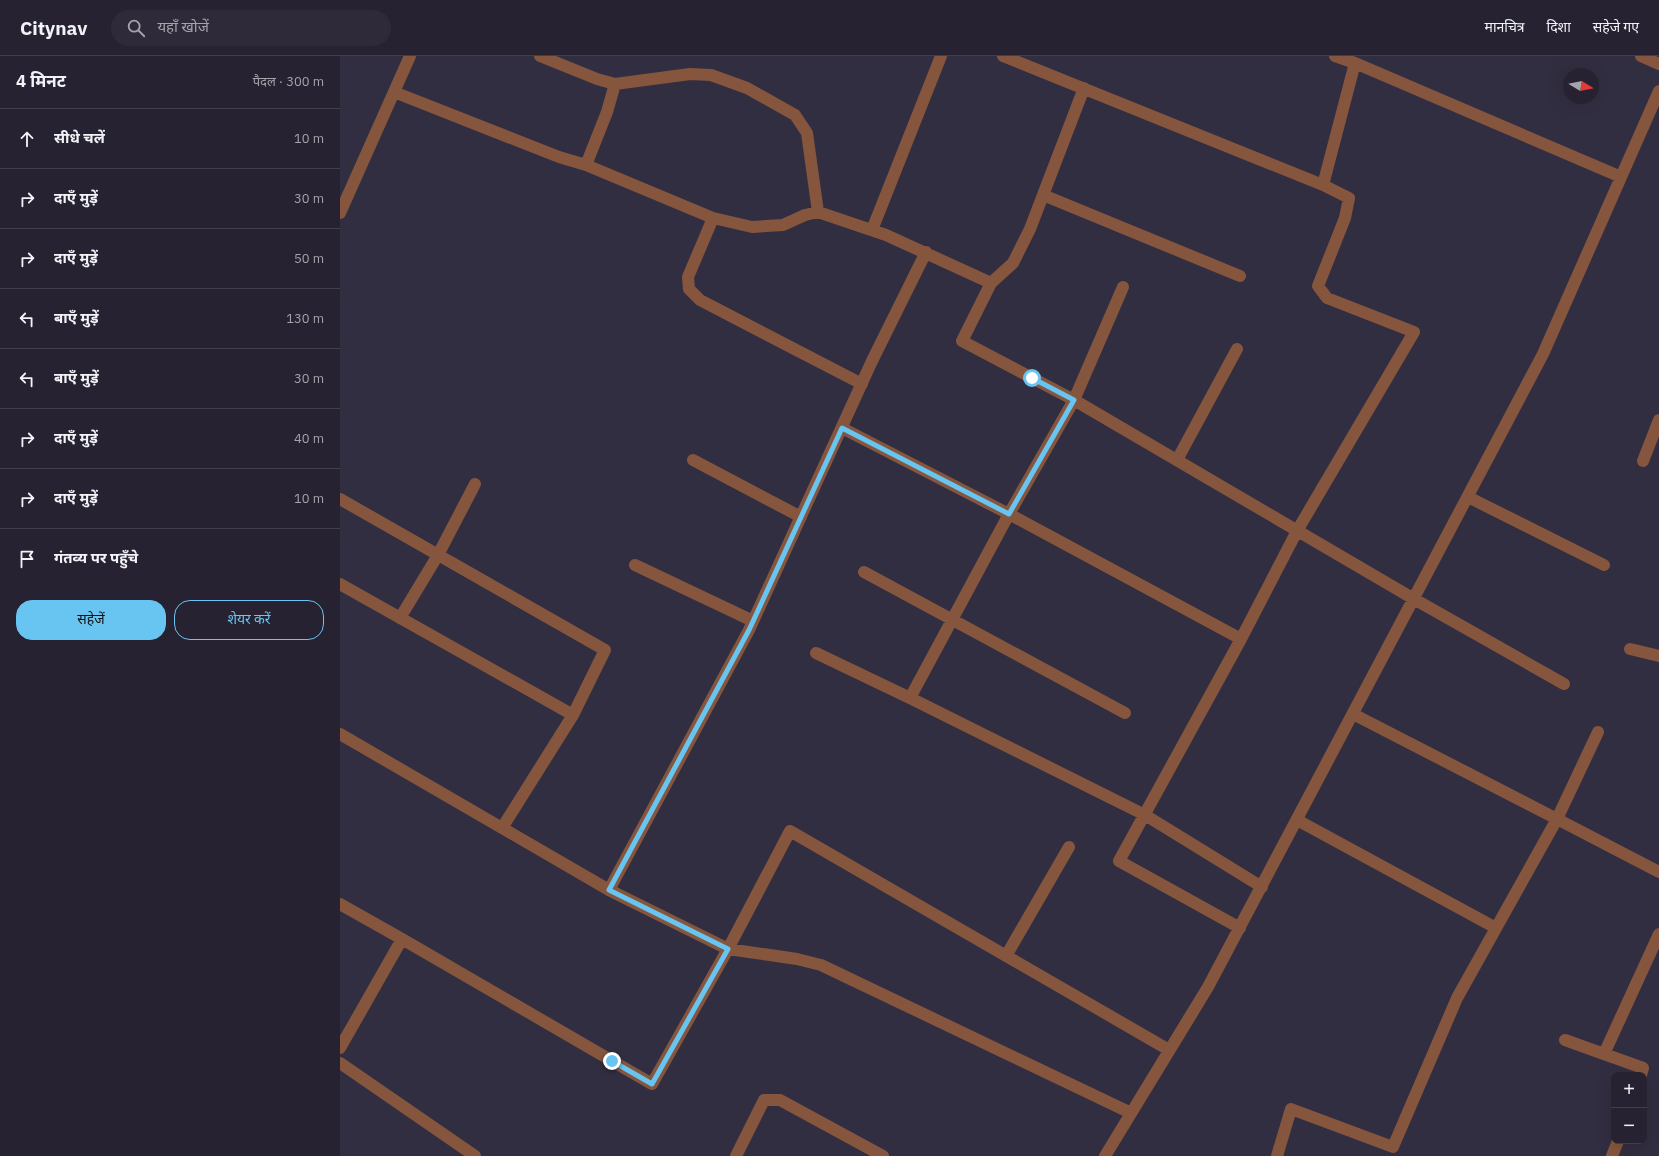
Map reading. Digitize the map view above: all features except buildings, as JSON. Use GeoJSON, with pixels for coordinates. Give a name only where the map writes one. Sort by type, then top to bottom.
{"type":"FeatureCollection","features":[{"type":"Feature","properties":{"kind":"street"},"geometry":{"type":"LineString","coordinates":[[340,213],[410,56]]}},
{"type":"Feature","properties":{"kind":"street"},"geometry":{"type":"LineString","coordinates":[[540,56],[597,79],[615,84],[690,74],[711,75],[747,88],[796,115],[807,133],[818,212]]}},
{"type":"Feature","properties":{"kind":"street"},"geometry":{"type":"LineString","coordinates":[[872,230],[941,56]]}},
{"type":"Feature","properties":{"kind":"street"},"geometry":{"type":"LineString","coordinates":[[1003,56],[1323,184],[1349,198],[1345,218],[1318,286],[1327,298],[1414,332],[1297,531],[1241,639],[1119,861],[1240,928]]}},
{"type":"Feature","properties":{"kind":"street"},"geometry":{"type":"LineString","coordinates":[[1335,56],[1355,63],[1621,177]]}},
{"type":"Feature","properties":{"kind":"street"},"geometry":{"type":"LineString","coordinates":[[1641,56],[1659,64]]}},
{"type":"Feature","properties":{"kind":"street"},"geometry":{"type":"LineString","coordinates":[[1323,184],[1355,63]]}},
{"type":"Feature","properties":{"kind":"street"},"geometry":{"type":"LineString","coordinates":[[586,166],[607,112],[615,84]]}},
{"type":"Feature","properties":{"kind":"street"},"geometry":{"type":"LineString","coordinates":[[1084,88],[1030,229],[1013,263],[991,283],[962,341],[1074,400],[1414,599],[1564,684]]}},
{"type":"Feature","properties":{"kind":"street"},"geometry":{"type":"LineString","coordinates":[[394,92],[559,157],[586,166],[713,218],[752,228],[783,225],[805,215],[818,212],[872,230],[926,252],[991,283]]}},
{"type":"Feature","properties":{"kind":"street"},"geometry":{"type":"LineString","coordinates":[[1105,1156],[1208,986],[1240,928],[1543,354],[1659,92]]}},
{"type":"Feature","properties":{"kind":"street"},"geometry":{"type":"LineString","coordinates":[[1044,195],[1240,276]]}},
{"type":"Feature","properties":{"kind":"street"},"geometry":{"type":"LineString","coordinates":[[713,218],[688,276],[689,289],[700,300],[862,384]]}},
{"type":"Feature","properties":{"kind":"street"},"geometry":{"type":"LineString","coordinates":[[609,890],[753,621],[862,384],[926,252]]}},
{"type":"Feature","properties":{"kind":"street"},"geometry":{"type":"LineString","coordinates":[[910,698],[1009,514],[1074,400],[1123,287]]}},
{"type":"Feature","properties":{"kind":"street"},"geometry":{"type":"LineString","coordinates":[[1177,460],[1237,349]]}},
{"type":"Feature","properties":{"kind":"street"},"geometry":{"type":"LineString","coordinates":[[1643,461],[1659,420]]}},
{"type":"Feature","properties":{"kind":"street"},"geometry":{"type":"LineString","coordinates":[[842,428],[1009,514],[1241,639]]}},
{"type":"Feature","properties":{"kind":"street"},"geometry":{"type":"LineString","coordinates":[[693,460],[801,517]]}},
{"type":"Feature","properties":{"kind":"street"},"geometry":{"type":"LineString","coordinates":[[400,618],[438,555],[475,484]]}},
{"type":"Feature","properties":{"kind":"street"},"geometry":{"type":"LineString","coordinates":[[1468,497],[1604,565]]}},
{"type":"Feature","properties":{"kind":"street"},"geometry":{"type":"LineString","coordinates":[[340,499],[605,650],[573,715],[502,828]]}},
{"type":"Feature","properties":{"kind":"street"},"geometry":{"type":"LineString","coordinates":[[635,565],[753,621]]}},
{"type":"Feature","properties":{"kind":"street"},"geometry":{"type":"LineString","coordinates":[[864,572],[1125,712]]}},
{"type":"Feature","properties":{"kind":"street"},"geometry":{"type":"LineString","coordinates":[[340,584],[573,715]]}},
{"type":"Feature","properties":{"kind":"street"},"geometry":{"type":"LineString","coordinates":[[1630,649],[1659,656]]}},
{"type":"Feature","properties":{"kind":"street"},"geometry":{"type":"LineString","coordinates":[[816,653],[1145,815],[1262,887]]}},
{"type":"Feature","properties":{"kind":"street"},"geometry":{"type":"LineString","coordinates":[[1353,714],[1659,872]]}},
{"type":"Feature","properties":{"kind":"street"},"geometry":{"type":"LineString","coordinates":[[1277,1156],[1291,1109],[1393,1147],[1457,998],[1556,819],[1598,732]]}},
{"type":"Feature","properties":{"kind":"street"},"geometry":{"type":"LineString","coordinates":[[340,734],[609,890],[728,949],[797,959],[822,965],[1131,1113]]}},
{"type":"Feature","properties":{"kind":"street"},"geometry":{"type":"LineString","coordinates":[[1297,820],[1496,928]]}},
{"type":"Feature","properties":{"kind":"street"},"geometry":{"type":"LineString","coordinates":[[340,904],[652,1084],[728,949],[790,832],[1169,1050]]}},
{"type":"Feature","properties":{"kind":"street"},"geometry":{"type":"LineString","coordinates":[[1006,956],[1069,847]]}},
{"type":"Feature","properties":{"kind":"street"},"geometry":{"type":"LineString","coordinates":[[1604,1054],[1659,934]]}},
{"type":"Feature","properties":{"kind":"street"},"geometry":{"type":"LineString","coordinates":[[340,1048],[402,939]]}},
{"type":"Feature","properties":{"kind":"street"},"geometry":{"type":"LineString","coordinates":[[1565,1040],[1643,1068],[1642,1072]]}},
{"type":"Feature","properties":{"kind":"street"},"geometry":{"type":"LineString","coordinates":[[340,1063],[475,1156]]}},
{"type":"Feature","properties":{"kind":"street"},"geometry":{"type":"LineString","coordinates":[[736,1156],[764,1100],[780,1100],[882,1156]]}},
{"type":"Feature","properties":{"kind":"street"},"geometry":{"type":"LineString","coordinates":[[1612,1156],[1617,1144]]}},
{"type":"Feature","properties":{"kind":"route"},"geometry":{"type":"LineString","coordinates":[[612,1061],[652,1084],[728,949],[609,890],[749,630],[842,428],[1009,514],[1074,400],[1032,378]]}}]}
